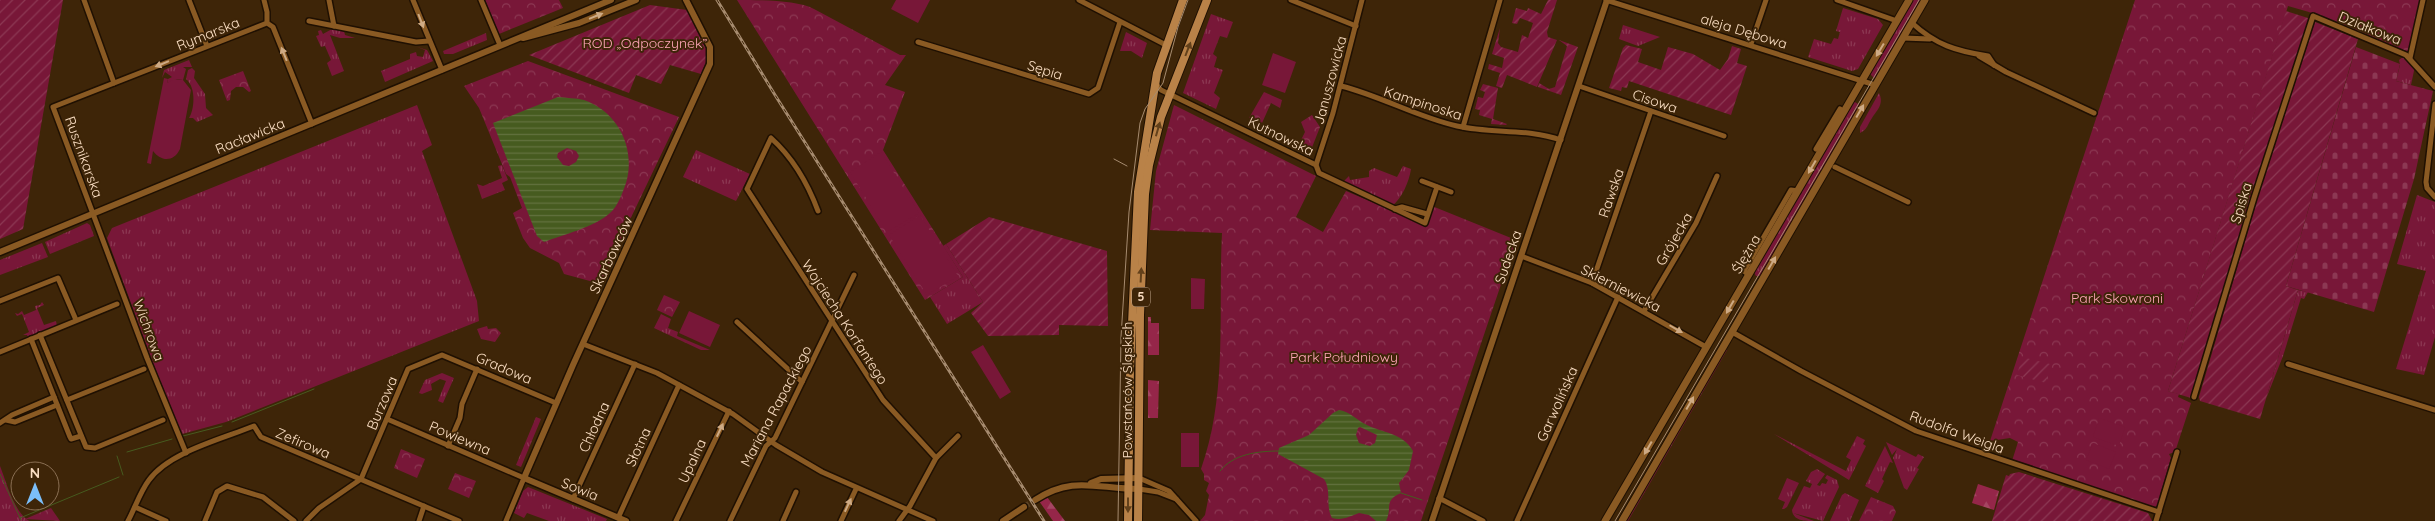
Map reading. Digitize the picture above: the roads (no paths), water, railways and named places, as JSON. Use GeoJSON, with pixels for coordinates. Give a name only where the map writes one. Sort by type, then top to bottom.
{"type":"FeatureCollection","features":[{"type":"Feature","properties":{"kind":"main road","name":"Powstańców Śląskich"},"geometry":{"type":"LineString","coordinates":[[1128,521],[1136,220],[1155,84],[1166,45],[1184,0]]}},
{"type":"Feature","properties":{"kind":"main road","name":"Powstańców Śląskich"},"geometry":{"type":"LineString","coordinates":[[1138,521],[1140,315],[1145,194],[1156,138],[1170,94],[1207,0]]}},
{"type":"Feature","properties":{"kind":"main road","name":"Ślężna"},"geometry":{"type":"LineString","coordinates":[[1605,521],[1748,275],[1794,190],[1909,0]]}},
{"type":"Feature","properties":{"kind":"main road","name":"Ślężna"},"geometry":{"type":"LineString","coordinates":[[1622,521],[1925,0]]}},
{"type":"Feature","properties":{"kind":"street"},"geometry":{"type":"LineString","coordinates":[[84,0],[114,83]]}},
{"type":"Feature","properties":{"kind":"street"},"geometry":{"type":"LineString","coordinates":[[189,0],[207,46]]}},
{"type":"Feature","properties":{"kind":"street"},"geometry":{"type":"LineString","coordinates":[[264,0],[267,10],[267,21]]}},
{"type":"Feature","properties":{"kind":"street"},"geometry":{"type":"LineString","coordinates":[[329,0],[334,26]]}},
{"type":"Feature","properties":{"kind":"street"},"geometry":{"type":"LineString","coordinates":[[413,0],[442,70]]}},
{"type":"Feature","properties":{"kind":"street"},"geometry":{"type":"LineString","coordinates":[[481,0],[500,45]]}},
{"type":"Feature","properties":{"kind":"street","name":"Racławicka"},"geometry":{"type":"LineString","coordinates":[[0,252],[611,0]]}},
{"type":"Feature","properties":{"kind":"street","name":"Racławicka"},"geometry":{"type":"LineString","coordinates":[[510,41],[579,23],[636,0]]}},
{"type":"Feature","properties":{"kind":"street","name":"Skarbowców"},"geometry":{"type":"LineString","coordinates":[[506,521],[582,344],[710,64],[710,47],[686,0]]}},
{"type":"Feature","properties":{"kind":"street"},"geometry":{"type":"LineString","coordinates":[[1079,0],[1166,45]]}},
{"type":"Feature","properties":{"kind":"street"},"geometry":{"type":"LineString","coordinates":[[1291,0],[1356,26]]}},
{"type":"Feature","properties":{"kind":"street","name":"Januszowicka"},"geometry":{"type":"LineString","coordinates":[[1316,166],[1341,86],[1362,0]]}},
{"type":"Feature","properties":{"kind":"street"},"geometry":{"type":"LineString","coordinates":[[1463,127],[1500,0]]}},
{"type":"Feature","properties":{"kind":"street","name":"aleja Dębowa"},"geometry":{"type":"LineString","coordinates":[[1607,0],[1862,79],[1875,85]]}},
{"type":"Feature","properties":{"kind":"street","name":"Sudecka"},"geometry":{"type":"LineString","coordinates":[[1432,521],[1607,0]]}},
{"type":"Feature","properties":{"kind":"street"},"geometry":{"type":"LineString","coordinates":[[1751,44],[1766,0]]}},
{"type":"Feature","properties":{"kind":"street"},"geometry":{"type":"LineString","coordinates":[[1837,0],[1897,21]]}},
{"type":"Feature","properties":{"kind":"street"},"geometry":{"type":"LineString","coordinates":[[2410,58],[2423,0]]}},
{"type":"Feature","properties":{"kind":"street","name":"Działkowa"},"geometry":{"type":"LineString","coordinates":[[2313,16],[2397,50],[2410,58],[2435,87]]}},
{"type":"Feature","properties":{"kind":"street","name":"Spiska"},"geometry":{"type":"LineString","coordinates":[[2194,397],[2254,198],[2313,16]]}},
{"type":"Feature","properties":{"kind":"street"},"geometry":{"type":"LineString","coordinates":[[309,21],[416,42],[429,41]]}},
{"type":"Feature","properties":{"kind":"street","name":"Sępia"},"geometry":{"type":"LineString","coordinates":[[918,42],[1088,94],[1098,88],[1120,22]]}},
{"type":"Feature","properties":{"kind":"street"},"geometry":{"type":"LineString","coordinates":[[1912,22],[1930,39]]}},
{"type":"Feature","properties":{"kind":"street"},"geometry":{"type":"LineString","coordinates":[[555,23],[553,26],[555,30]]}},
{"type":"Feature","properties":{"kind":"street","name":"Rymarska"},"geometry":{"type":"LineString","coordinates":[[53,108],[259,25],[270,24],[312,124]]}},
{"type":"Feature","properties":{"kind":"street"},"geometry":{"type":"LineString","coordinates":[[1903,38],[1930,39],[1979,56],[1988,56],[1994,65],[2094,113]]}},
{"type":"Feature","properties":{"kind":"street","name":"Kutnowska"},"geometry":{"type":"LineString","coordinates":[[1155,84],[1161,90],[1316,166],[1319,174],[1425,223],[1428,214],[1402,207],[1395,209]]}},
{"type":"Feature","properties":{"kind":"street","name":"Kampinoska"},"geometry":{"type":"LineString","coordinates":[[1341,86],[1428,118],[1463,127],[1527,132],[1561,140]]}},
{"type":"Feature","properties":{"kind":"street","name":"Cisowa"},"geometry":{"type":"LineString","coordinates":[[1579,86],[1724,136]]}},
{"type":"Feature","properties":{"kind":"street"},"geometry":{"type":"LineString","coordinates":[[2435,104],[2426,182],[2427,188],[2435,197]]}},
{"type":"Feature","properties":{"kind":"street","name":"Rusznikarska"},"geometry":{"type":"LineString","coordinates":[[53,108],[93,215]]}},
{"type":"Feature","properties":{"kind":"street"},"geometry":{"type":"LineString","coordinates":[[1816,149],[1840,109]]}},
{"type":"Feature","properties":{"kind":"street","name":"Rawska"},"geometry":{"type":"LineString","coordinates":[[1592,283],[1651,111]]}},
{"type":"Feature","properties":{"kind":"street","name":"Wojciecha Korfantego"},"geometry":{"type":"LineString","coordinates":[[818,211],[798,172],[782,147],[771,138],[747,188],[883,400],[936,458]]}},
{"type":"Feature","properties":{"kind":"street"},"geometry":{"type":"LineString","coordinates":[[1835,167],[1908,202]]}},
{"type":"Feature","properties":{"kind":"street","name":"Grójecka"},"geometry":{"type":"LineString","coordinates":[[1644,311],[1696,223],[1717,176]]}},
{"type":"Feature","properties":{"kind":"street"},"geometry":{"type":"LineString","coordinates":[[1422,181],[1451,192]]}},
{"type":"Feature","properties":{"kind":"street"},"geometry":{"type":"LineString","coordinates":[[1428,214],[1437,187]]}},
{"type":"Feature","properties":{"kind":"street","name":"Wichrowa"},"geometry":{"type":"LineString","coordinates":[[93,215],[104,240],[146,358],[186,453]]}},
{"type":"Feature","properties":{"kind":"street","name":"Skierniewicka"},"geometry":{"type":"LineString","coordinates":[[1521,256],[1592,283],[1706,347]]}},
{"type":"Feature","properties":{"kind":"street","name":"Mariana Rapackiego"},"geometry":{"type":"LineString","coordinates":[[730,521],[766,446],[775,438],[854,275]]}},
{"type":"Feature","properties":{"kind":"street"},"geometry":{"type":"LineString","coordinates":[[0,301],[58,278],[76,320]]}},
{"type":"Feature","properties":{"kind":"street","name":"Garwolińska"},"geometry":{"type":"LineString","coordinates":[[1517,521],[1618,297]]}},
{"type":"Feature","properties":{"kind":"street"},"geometry":{"type":"LineString","coordinates":[[1,349],[116,304]]}},
{"type":"Feature","properties":{"kind":"street"},"geometry":{"type":"LineString","coordinates":[[737,322],[802,382]]}},
{"type":"Feature","properties":{"kind":"street","name":"Rudolfa Weigla"},"geometry":{"type":"LineString","coordinates":[[1732,332],[1801,372],[1916,431],[2159,512]]}},
{"type":"Feature","properties":{"kind":"street"},"geometry":{"type":"LineString","coordinates":[[40,335],[86,447],[95,448],[163,420]]}},
{"type":"Feature","properties":{"kind":"street"},"geometry":{"type":"LineString","coordinates":[[30,339],[71,439],[81,436]]}},
{"type":"Feature","properties":{"kind":"street"},"geometry":{"type":"LineString","coordinates":[[582,344],[635,364],[679,385],[729,411],[800,460],[856,489],[932,521]]}},
{"type":"Feature","properties":{"kind":"street","name":"Gradowa"},"geometry":{"type":"LineString","coordinates":[[442,355],[556,403]]}},
{"type":"Feature","properties":{"kind":"street","name":"Burzowa"},"geometry":{"type":"LineString","coordinates":[[361,479],[408,370],[442,355]]}},
{"type":"Feature","properties":{"kind":"street","name":"Chłodna"},"geometry":{"type":"LineString","coordinates":[[573,499],[635,364]]}},
{"type":"Feature","properties":{"kind":"street"},"geometry":{"type":"LineString","coordinates":[[2288,364],[2435,410]]}},
{"type":"Feature","properties":{"kind":"street"},"geometry":{"type":"LineString","coordinates":[[67,400],[144,369]]}},
{"type":"Feature","properties":{"kind":"street"},"geometry":{"type":"LineString","coordinates":[[448,446],[460,418],[462,404],[477,369]]}},
{"type":"Feature","properties":{"kind":"street","name":"Słotna"},"geometry":{"type":"LineString","coordinates":[[616,518],[679,385]]}},
{"type":"Feature","properties":{"kind":"street"},"geometry":{"type":"LineString","coordinates":[[0,423],[62,389]]}},
{"type":"Feature","properties":{"kind":"street"},"geometry":{"type":"LineString","coordinates":[[6,420],[15,422],[57,405]]}},
{"type":"Feature","properties":{"kind":"street","name":"Upalna"},"geometry":{"type":"LineString","coordinates":[[676,521],[729,411]]}},
{"type":"Feature","properties":{"kind":"street","name":"Powiewna"},"geometry":{"type":"LineString","coordinates":[[387,419],[524,478]]}},
{"type":"Feature","properties":{"kind":"street"},"geometry":{"type":"LineString","coordinates":[[57,423],[63,421]]}},
{"type":"Feature","properties":{"kind":"street","name":"Zefirowa"},"geometry":{"type":"LineString","coordinates":[[128,521],[146,484],[156,471],[171,460],[186,453],[254,426],[261,437],[459,521]]}},
{"type":"Feature","properties":{"kind":"street"},"geometry":{"type":"LineString","coordinates":[[899,521],[936,458],[958,436]]}},
{"type":"Feature","properties":{"kind":"street"},"geometry":{"type":"LineString","coordinates":[[2156,521],[2177,452]]}},
{"type":"Feature","properties":{"kind":"street","name":"Sowia"},"geometry":{"type":"LineString","coordinates":[[524,478],[626,521]]}},
{"type":"Feature","properties":{"kind":"street"},"geometry":{"type":"LineString","coordinates":[[1089,484],[1101,479],[1139,478],[1169,491],[1196,521]]}},
{"type":"Feature","properties":{"kind":"street"},"geometry":{"type":"LineString","coordinates":[[306,521],[325,503],[361,479]]}},
{"type":"Feature","properties":{"kind":"street"},"geometry":{"type":"LineString","coordinates":[[1035,500],[1059,486],[1089,484],[1139,488],[1177,499]]}},
{"type":"Feature","properties":{"kind":"street"},"geometry":{"type":"LineString","coordinates":[[205,521],[217,492],[227,486],[263,497],[294,521]]}},
{"type":"Feature","properties":{"kind":"street"},"geometry":{"type":"LineString","coordinates":[[841,521],[856,489]]}},
{"type":"Feature","properties":{"kind":"street"},"geometry":{"type":"LineString","coordinates":[[783,521],[796,492]]}},
{"type":"Feature","properties":{"kind":"street"},"geometry":{"type":"LineString","coordinates":[[1439,498],[1483,521]]}},
{"type":"Feature","properties":{"kind":"street"},"geometry":{"type":"LineString","coordinates":[[419,521],[424,506]]}},
{"type":"Feature","properties":{"kind":"street"},"geometry":{"type":"LineString","coordinates":[[136,507],[166,521]]}},
{"type":"Feature","properties":{"kind":"street"},"geometry":{"type":"LineString","coordinates":[[1002,521],[1024,507]]}},
{"type":"Feature","properties":{"kind":"waterway"},"geometry":{"type":"LineString","coordinates":[[232,422],[314,389]]}},
{"type":"Feature","properties":{"kind":"waterway"},"geometry":{"type":"LineString","coordinates":[[183,436],[222,426]]}},
{"type":"Feature","properties":{"kind":"waterway"},"geometry":{"type":"LineString","coordinates":[[127,452],[172,439]]}},
{"type":"Feature","properties":{"kind":"waterway"},"geometry":{"type":"LineString","coordinates":[[1220,471],[1225,465],[1239,457],[1255,453],[1279,451]]}},
{"type":"Feature","properties":{"kind":"waterway"},"geometry":{"type":"LineString","coordinates":[[117,456],[123,475]]}},
{"type":"Feature","properties":{"kind":"waterway"},"geometry":{"type":"LineString","coordinates":[[0,474],[21,520]]}},
{"type":"Feature","properties":{"kind":"waterway"},"geometry":{"type":"LineString","coordinates":[[20,518],[119,477]]}},
{"type":"Feature","properties":{"kind":"waterway"},"geometry":{"type":"LineString","coordinates":[[1401,493],[1422,500]]}},
{"type":"Feature","properties":{"kind":"tunnel"},"geometry":{"type":"LineString","coordinates":[[1024,507],[1035,500]]}},
{"type":"Feature","properties":{"kind":"tram line"},"geometry":{"type":"LineString","coordinates":[[1118,521],[1121,337],[1129,212],[1140,123],[1145,109],[1163,83],[1178,27],[1188,0]]}},
{"type":"Feature","properties":{"kind":"tram line"},"geometry":{"type":"LineString","coordinates":[[1615,521],[1919,0]]}},
{"type":"Feature","properties":{"kind":"tram line"},"geometry":{"type":"LineString","coordinates":[[1114,159],[1127,166]]}},
{"type":"Feature","properties":{"kind":"railway"},"geometry":{"type":"LineString","coordinates":[[717,0],[1044,521]]}},
{"type":"Feature","properties":{"kind":"park label","name":"ROD „Odpoczynek”"},"geometry":{"type":"Point","coordinates":[645,43]}},
{"type":"Feature","properties":{"kind":"park label","name":"Park Skowroni"},"geometry":{"type":"Point","coordinates":[2117,298]}},
{"type":"Feature","properties":{"kind":"park label","name":"Park Południowy"},"geometry":{"type":"Point","coordinates":[1344,357]}}]}
